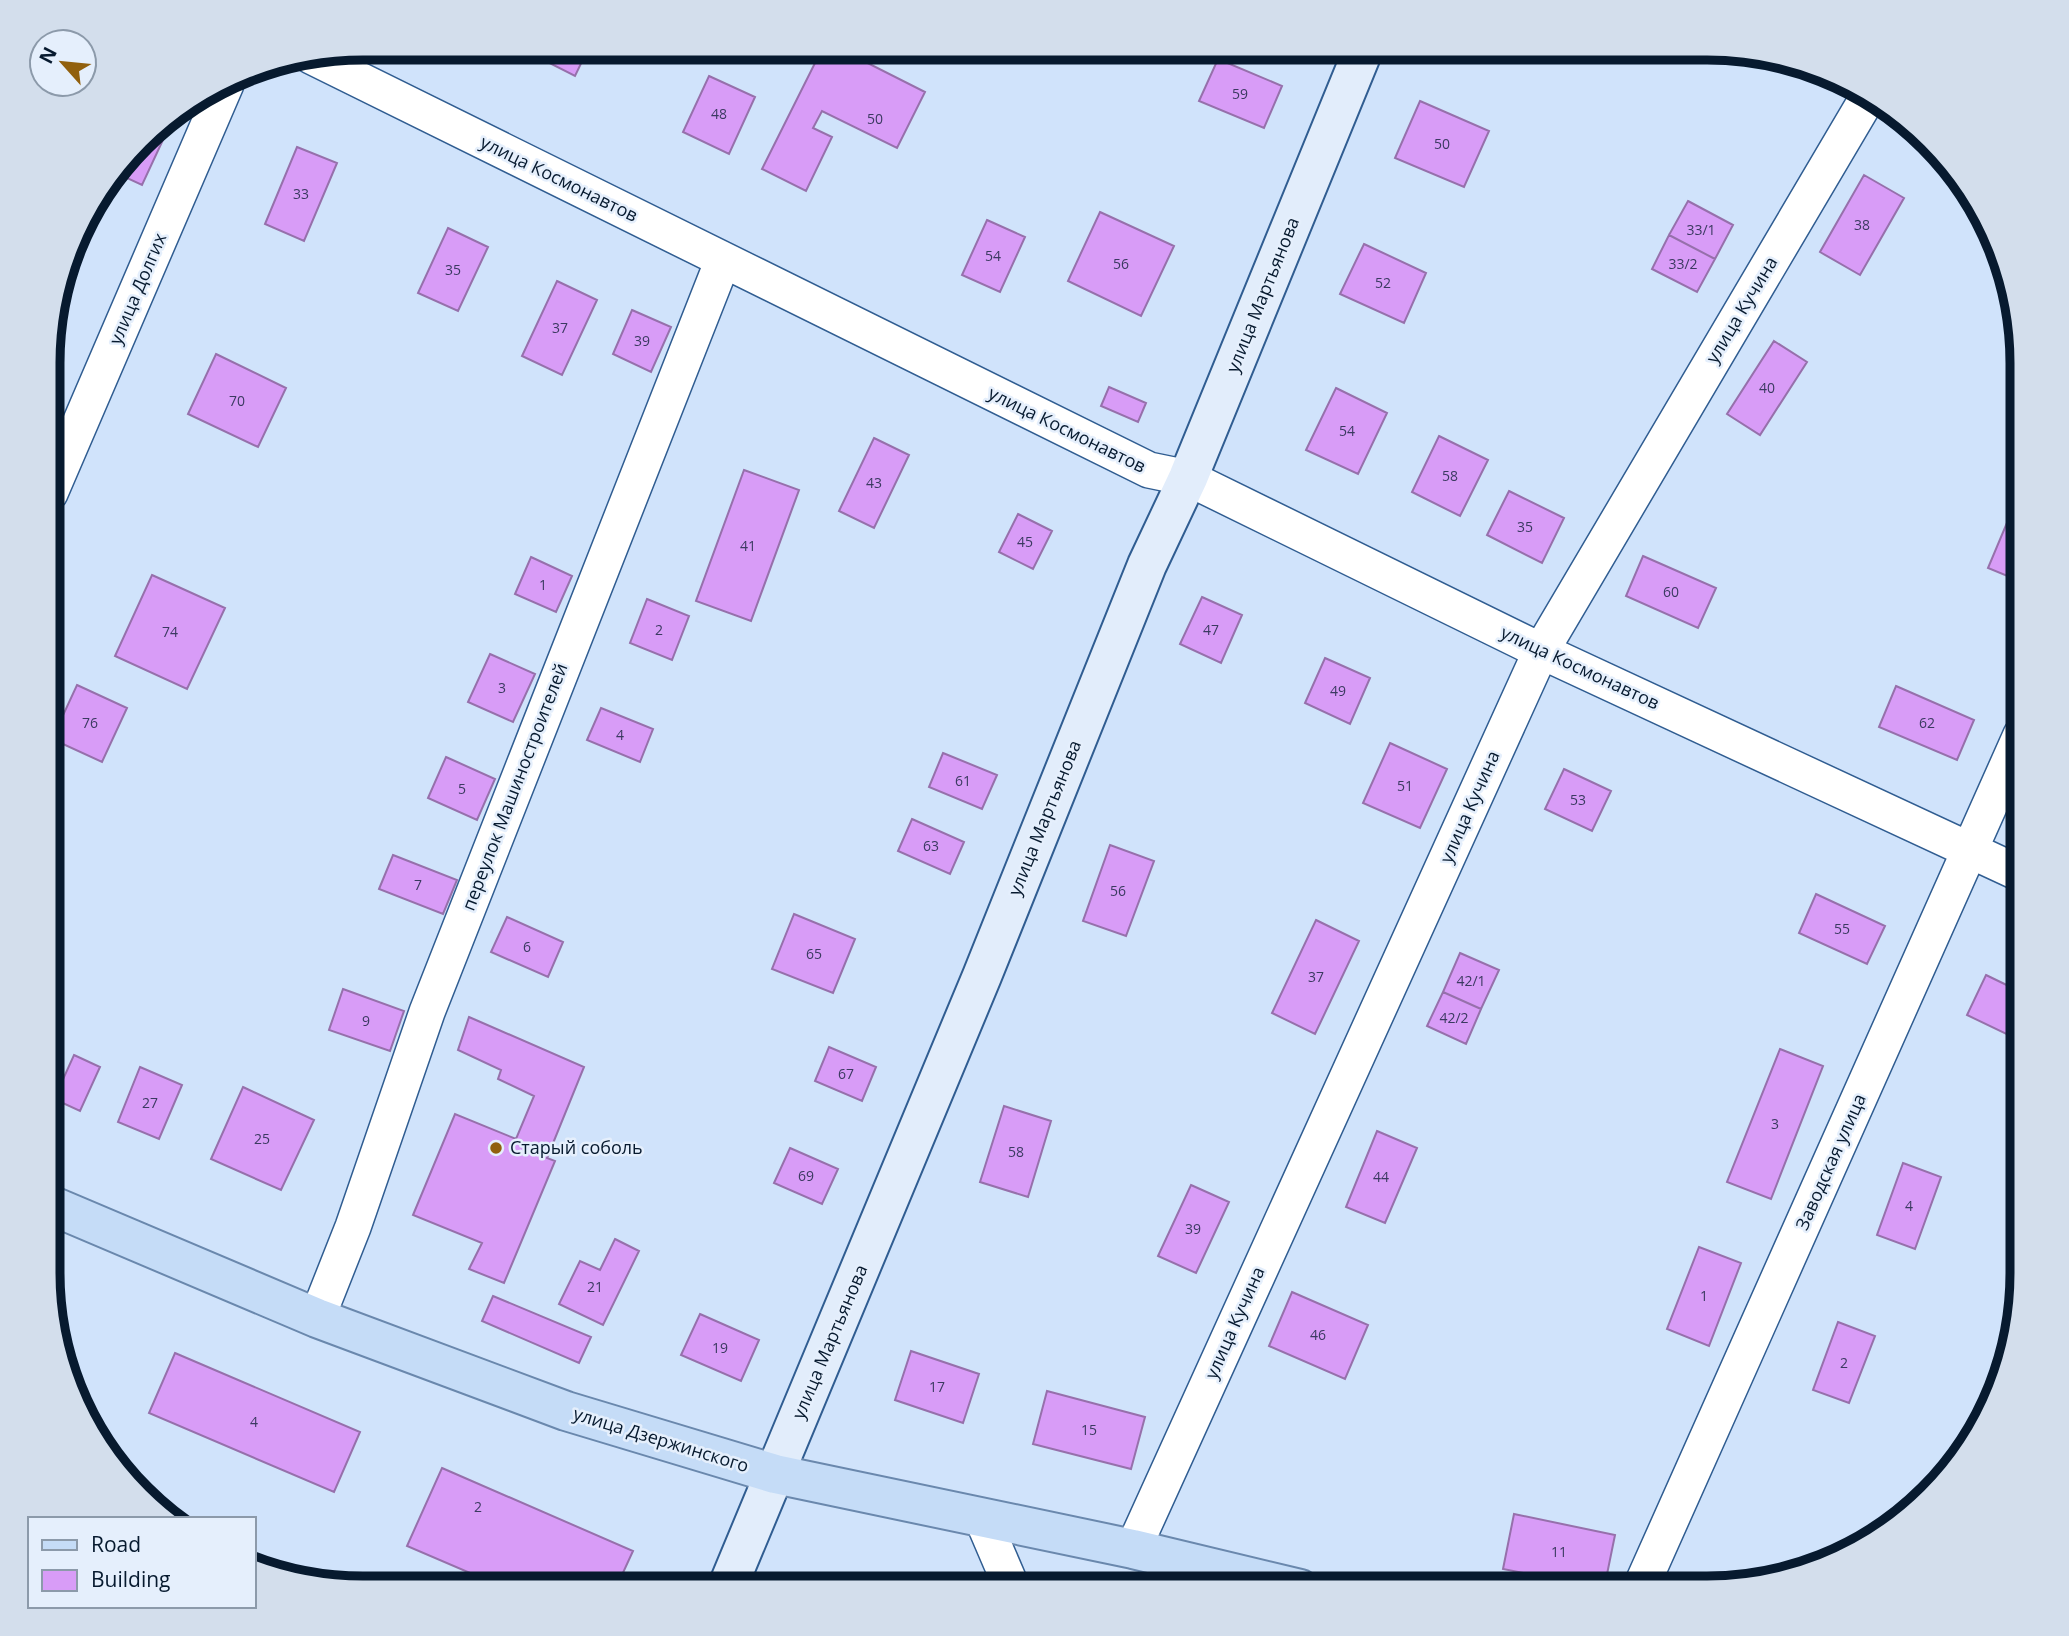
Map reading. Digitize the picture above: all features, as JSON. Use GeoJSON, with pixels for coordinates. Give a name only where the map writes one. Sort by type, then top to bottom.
{"type":"FeatureCollection","features":[{"type":"Feature","properties":{"kind":"main road","name":"улица Мартьянова"},"geometry":{"type":"LineString","coordinates":[[732,1576],[987,963],[1147,565],[1188,478],[1359,60]]}},
{"type":"Feature","properties":{"kind":"main road","name":"улица Дзержинского"},"geometry":{"type":"LineString","coordinates":[[60,1209],[317,1318],[566,1411],[775,1474],[1249,1576]]}},
{"type":"Feature","properties":{"kind":"street","name":"улица Космонавтов"},"geometry":{"type":"LineString","coordinates":[[323,62],[1149,470],[1188,478],[1541,650],[2010,869]]}},
{"type":"Feature","properties":{"kind":"street","name":"улица Долгих"},"geometry":{"type":"LineString","coordinates":[[60,470],[221,95]]}},
{"type":"Feature","properties":{"kind":"street","name":"улица Кучина"},"geometry":{"type":"LineString","coordinates":[[1133,1549],[1541,650],[1864,104]]}},
{"type":"Feature","properties":{"kind":"street","name":"переулок Машиностроителей"},"geometry":{"type":"LineString","coordinates":[[317,1318],[353,1227],[427,1012],[723,260]]}},
{"type":"Feature","properties":{"kind":"street","name":"Заводская улица"},"geometry":{"type":"LineString","coordinates":[[1646,1576],[2010,760]]}},
{"type":"Feature","properties":{"kind":"street"},"geometry":{"type":"LineString","coordinates":[[982,1518],[1007,1576]]}},
{"type":"Feature","properties":{"kind":"building"},"geometry":{"type":"Polygon","coordinates":[[[544,60],[583,60],[575,76],[544,60]]]}},
{"type":"Feature","properties":{"kind":"building"},"geometry":{"type":"Polygon","coordinates":[[[816,60],[862,60],[925,92],[897,148],[822,111],[813,128],[832,137],[806,191],[762,169],[816,60]]]}},
{"type":"Feature","properties":{"kind":"building"},"geometry":{"type":"Polygon","coordinates":[[[1218,60],[1282,86],[1264,128],[1199,101],[1218,60]]]}},
{"type":"Feature","properties":{"kind":"building"},"geometry":{"type":"Polygon","coordinates":[[[709,76],[755,97],[729,154],[683,132],[709,76]]]}},
{"type":"Feature","properties":{"kind":"building"},"geometry":{"type":"Polygon","coordinates":[[[1420,101],[1489,131],[1464,187],[1395,158],[1420,101]]]}},
{"type":"Feature","properties":{"kind":"building"},"geometry":{"type":"Polygon","coordinates":[[[167,132],[142,185],[123,176],[148,148],[167,132]]]}},
{"type":"Feature","properties":{"kind":"building"},"geometry":{"type":"Polygon","coordinates":[[[297,147],[337,163],[304,241],[265,224],[297,147]]]}},
{"type":"Feature","properties":{"kind":"building"},"geometry":{"type":"Polygon","coordinates":[[[1864,175],[1904,198],[1860,275],[1820,252],[1864,175]]]}},
{"type":"Feature","properties":{"kind":"building"},"geometry":{"type":"Polygon","coordinates":[[[1688,201],[1733,225],[1715,259],[1669,235],[1688,201]]]}},
{"type":"Feature","properties":{"kind":"building"},"geometry":{"type":"Polygon","coordinates":[[[1100,212],[1174,246],[1141,316],[1068,281],[1100,212]]]}},
{"type":"Feature","properties":{"kind":"building"},"geometry":{"type":"Polygon","coordinates":[[[987,220],[1025,237],[1000,292],[962,275],[987,220]]]}},
{"type":"Feature","properties":{"kind":"building"},"geometry":{"type":"Polygon","coordinates":[[[448,228],[488,247],[458,311],[418,293],[448,228]]]}},
{"type":"Feature","properties":{"kind":"building"},"geometry":{"type":"Polygon","coordinates":[[[1669,235],[1715,259],[1697,292],[1652,269],[1669,235]]]}},
{"type":"Feature","properties":{"kind":"building"},"geometry":{"type":"Polygon","coordinates":[[[1364,244],[1426,273],[1404,323],[1340,294],[1364,244]]]}},
{"type":"Feature","properties":{"kind":"building"},"geometry":{"type":"Polygon","coordinates":[[[557,281],[597,300],[562,375],[522,356],[557,281]]]}},
{"type":"Feature","properties":{"kind":"building"},"geometry":{"type":"Polygon","coordinates":[[[632,310],[671,327],[651,372],[613,354],[632,310]]]}},
{"type":"Feature","properties":{"kind":"building"},"geometry":{"type":"Polygon","coordinates":[[[1774,341],[1807,362],[1760,435],[1727,414],[1774,341]]]}},
{"type":"Feature","properties":{"kind":"building"},"geometry":{"type":"Polygon","coordinates":[[[216,354],[286,388],[258,447],[188,414],[216,354]]]}},
{"type":"Feature","properties":{"kind":"building"},"geometry":{"type":"Polygon","coordinates":[[[1109,387],[1146,403],[1138,422],[1101,406],[1109,387]]]}},
{"type":"Feature","properties":{"kind":"building"},"geometry":{"type":"Polygon","coordinates":[[[1336,388],[1387,413],[1358,474],[1306,450],[1336,388]]]}},
{"type":"Feature","properties":{"kind":"building"},"geometry":{"type":"Polygon","coordinates":[[[1439,436],[1488,460],[1460,516],[1412,492],[1439,436]]]}},
{"type":"Feature","properties":{"kind":"building"},"geometry":{"type":"Polygon","coordinates":[[[874,438],[909,455],[874,528],[839,511],[874,438]]]}},
{"type":"Feature","properties":{"kind":"building"},"geometry":{"type":"Polygon","coordinates":[[[744,470],[799,490],[751,621],[696,601],[744,470]]]}},
{"type":"Feature","properties":{"kind":"building"},"geometry":{"type":"Polygon","coordinates":[[[1509,491],[1564,518],[1542,563],[1487,535],[1509,491]]]}},
{"type":"Feature","properties":{"kind":"building"},"geometry":{"type":"Polygon","coordinates":[[[1018,514],[1052,531],[1033,569],[999,552],[1018,514]]]}},
{"type":"Feature","properties":{"kind":"building"},"geometry":{"type":"Polygon","coordinates":[[[2010,516],[2010,577],[1988,568],[2010,516]]]}},
{"type":"Feature","properties":{"kind":"building"},"geometry":{"type":"Polygon","coordinates":[[[1643,556],[1716,588],[1698,628],[1626,596],[1643,556]]]}},
{"type":"Feature","properties":{"kind":"building"},"geometry":{"type":"Polygon","coordinates":[[[531,557],[572,576],[556,612],[515,594],[531,557]]]}},
{"type":"Feature","properties":{"kind":"building"},"geometry":{"type":"Polygon","coordinates":[[[152,575],[225,608],[187,689],[115,656],[152,575]]]}},
{"type":"Feature","properties":{"kind":"building"},"geometry":{"type":"Polygon","coordinates":[[[1202,597],[1242,615],[1221,663],[1180,644],[1202,597]]]}},
{"type":"Feature","properties":{"kind":"building"},"geometry":{"type":"Polygon","coordinates":[[[647,599],[689,616],[672,660],[630,643],[647,599]]]}},
{"type":"Feature","properties":{"kind":"building"},"geometry":{"type":"Polygon","coordinates":[[[490,654],[535,674],[513,722],[468,702],[490,654]]]}},
{"type":"Feature","properties":{"kind":"building"},"geometry":{"type":"Polygon","coordinates":[[[1325,658],[1370,678],[1350,724],[1305,703],[1325,658]]]}},
{"type":"Feature","properties":{"kind":"building"},"geometry":{"type":"Polygon","coordinates":[[[77,685],[127,708],[102,762],[60,743],[60,722],[77,685]]]}},
{"type":"Feature","properties":{"kind":"building"},"geometry":{"type":"Polygon","coordinates":[[[1896,686],[1974,720],[1957,760],[1879,727],[1896,686]]]}},
{"type":"Feature","properties":{"kind":"building"},"geometry":{"type":"Polygon","coordinates":[[[601,708],[653,729],[640,762],[587,740],[601,708]]]}},
{"type":"Feature","properties":{"kind":"building"},"geometry":{"type":"Polygon","coordinates":[[[1390,743],[1447,769],[1420,828],[1363,803],[1390,743]]]}},
{"type":"Feature","properties":{"kind":"building"},"geometry":{"type":"Polygon","coordinates":[[[943,753],[997,775],[982,809],[929,787],[943,753]]]}},
{"type":"Feature","properties":{"kind":"building"},"geometry":{"type":"Polygon","coordinates":[[[446,757],[495,779],[477,820],[428,798],[446,757]]]}},
{"type":"Feature","properties":{"kind":"building"},"geometry":{"type":"Polygon","coordinates":[[[1564,769],[1611,791],[1592,831],[1545,809],[1564,769]]]}},
{"type":"Feature","properties":{"kind":"building"},"geometry":{"type":"Polygon","coordinates":[[[912,819],[964,842],[950,874],[898,851],[912,819]]]}},
{"type":"Feature","properties":{"kind":"building"},"geometry":{"type":"Polygon","coordinates":[[[1110,845],[1154,861],[1126,936],[1083,921],[1110,845]]]}},
{"type":"Feature","properties":{"kind":"building"},"geometry":{"type":"Polygon","coordinates":[[[393,855],[457,880],[443,914],[379,889],[393,855]]]}},
{"type":"Feature","properties":{"kind":"building"},"geometry":{"type":"Polygon","coordinates":[[[1816,894],[1885,926],[1867,964],[1799,933],[1816,894]]]}},
{"type":"Feature","properties":{"kind":"building"},"geometry":{"type":"Polygon","coordinates":[[[794,914],[855,939],[833,993],[772,969],[794,914]]]}},
{"type":"Feature","properties":{"kind":"building"},"geometry":{"type":"Polygon","coordinates":[[[507,917],[563,942],[548,977],[491,952],[507,917]]]}},
{"type":"Feature","properties":{"kind":"building"},"geometry":{"type":"Polygon","coordinates":[[[1316,920],[1359,941],[1315,1034],[1272,1013],[1316,920]]]}},
{"type":"Feature","properties":{"kind":"building"},"geometry":{"type":"Polygon","coordinates":[[[1460,953],[1499,970],[1481,1009],[1443,992],[1460,953]]]}},
{"type":"Feature","properties":{"kind":"building"},"geometry":{"type":"Polygon","coordinates":[[[1986,975],[2010,987],[2010,1036],[1967,1015],[1986,975]]]}},
{"type":"Feature","properties":{"kind":"building"},"geometry":{"type":"Polygon","coordinates":[[[343,989],[404,1011],[390,1051],[329,1030],[343,989]]]}},
{"type":"Feature","properties":{"kind":"building"},"geometry":{"type":"Polygon","coordinates":[[[1443,992],[1481,1009],[1466,1044],[1427,1026],[1443,992]]]}},
{"type":"Feature","properties":{"kind":"building","name":"Старый соболь"},"geometry":{"type":"Polygon","coordinates":[[[469,1017],[584,1067],[547,1158],[555,1161],[504,1283],[469,1269],[482,1243],[413,1215],[455,1114],[516,1139],[534,1096],[498,1079],[501,1070],[458,1050],[469,1017]]]}},
{"type":"Feature","properties":{"kind":"building"},"geometry":{"type":"Polygon","coordinates":[[[829,1047],[876,1067],[862,1101],[815,1081],[829,1047]]]}},
{"type":"Feature","properties":{"kind":"building"},"geometry":{"type":"Polygon","coordinates":[[[1780,1049],[1823,1066],[1771,1199],[1727,1182],[1780,1049]]]}},
{"type":"Feature","properties":{"kind":"building"},"geometry":{"type":"Polygon","coordinates":[[[74,1055],[100,1067],[80,1111],[60,1102],[60,1086],[74,1055]]]}},
{"type":"Feature","properties":{"kind":"building"},"geometry":{"type":"Polygon","coordinates":[[[140,1067],[182,1085],[159,1139],[118,1122],[140,1067]]]}},
{"type":"Feature","properties":{"kind":"building"},"geometry":{"type":"Polygon","coordinates":[[[243,1087],[314,1120],[281,1190],[211,1159],[243,1087]]]}},
{"type":"Feature","properties":{"kind":"building"},"geometry":{"type":"Polygon","coordinates":[[[1004,1106],[1051,1121],[1028,1197],[980,1182],[1004,1106]]]}},
{"type":"Feature","properties":{"kind":"building"},"geometry":{"type":"Polygon","coordinates":[[[1377,1131],[1417,1148],[1385,1223],[1346,1207],[1377,1131]]]}},
{"type":"Feature","properties":{"kind":"building"},"geometry":{"type":"Polygon","coordinates":[[[790,1148],[838,1169],[822,1204],[774,1183],[790,1148]]]}},
{"type":"Feature","properties":{"kind":"building"},"geometry":{"type":"Polygon","coordinates":[[[1903,1163],[1941,1177],[1915,1249],[1877,1235],[1903,1163]]]}},
{"type":"Feature","properties":{"kind":"building"},"geometry":{"type":"Polygon","coordinates":[[[1191,1185],[1229,1202],[1196,1273],[1158,1256],[1191,1185]]]}},
{"type":"Feature","properties":{"kind":"building"},"geometry":{"type":"Polygon","coordinates":[[[615,1239],[639,1251],[603,1325],[559,1304],[580,1261],[600,1270],[615,1239]]]}},
{"type":"Feature","properties":{"kind":"building"},"geometry":{"type":"Polygon","coordinates":[[[1699,1247],[1741,1263],[1709,1346],[1667,1329],[1699,1247]]]}},
{"type":"Feature","properties":{"kind":"building"},"geometry":{"type":"Polygon","coordinates":[[[1292,1292],[1368,1325],[1345,1379],[1269,1346],[1292,1292]]]}},
{"type":"Feature","properties":{"kind":"building"},"geometry":{"type":"Polygon","coordinates":[[[493,1296],[591,1337],[579,1363],[482,1321],[493,1296]]]}},
{"type":"Feature","properties":{"kind":"building"},"geometry":{"type":"Polygon","coordinates":[[[700,1314],[759,1340],[741,1381],[681,1355],[700,1314]]]}},
{"type":"Feature","properties":{"kind":"building"},"geometry":{"type":"Polygon","coordinates":[[[1838,1322],[1875,1336],[1849,1403],[1813,1390],[1838,1322]]]}},
{"type":"Feature","properties":{"kind":"building"},"geometry":{"type":"Polygon","coordinates":[[[911,1351],[979,1374],[963,1423],[895,1400],[911,1351]]]}},
{"type":"Feature","properties":{"kind":"building"},"geometry":{"type":"Polygon","coordinates":[[[175,1353],[360,1432],[334,1492],[149,1413],[175,1353]]]}},
{"type":"Feature","properties":{"kind":"building"},"geometry":{"type":"Polygon","coordinates":[[[1047,1391],[1145,1417],[1131,1469],[1033,1444],[1047,1391]]]}},
{"type":"Feature","properties":{"kind":"building"},"geometry":{"type":"Polygon","coordinates":[[[442,1468],[633,1551],[622,1576],[477,1576],[407,1546],[442,1468]]]}},
{"type":"Feature","properties":{"kind":"building"},"geometry":{"type":"Polygon","coordinates":[[[1514,1514],[1615,1535],[1607,1576],[1538,1576],[1503,1569],[1514,1514]]]}},
{"type":"Feature","properties":{"kind":"place","name":"Старый соболь"},"geometry":{"type":"Point","coordinates":[496,1148]}}]}
